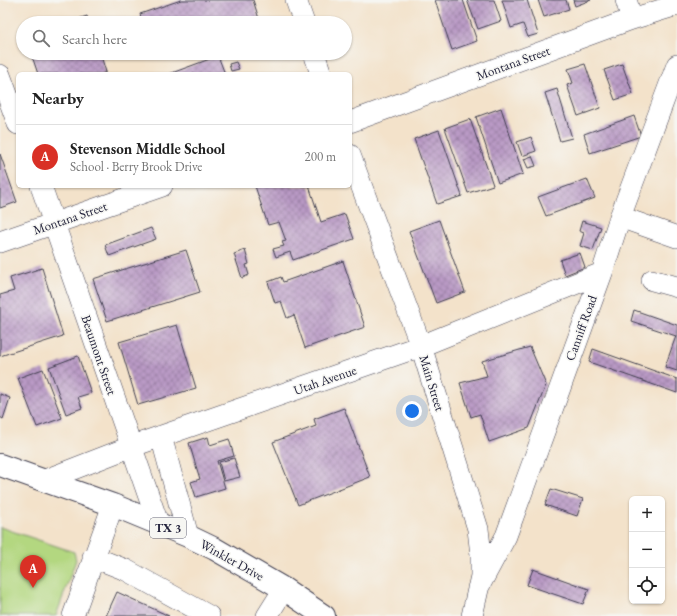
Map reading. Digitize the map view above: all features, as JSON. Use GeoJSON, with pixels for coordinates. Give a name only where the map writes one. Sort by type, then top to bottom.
{"type":"FeatureCollection","features":[{"type":"Feature","properties":{"kind":"main road","name":"Winkler Drive"},"geometry":{"type":"LineString","coordinates":[[0,465],[113,505],[188,536],[215,549],[284,589],[324,616]]}},
{"type":"Feature","properties":{"kind":"street"},"geometry":{"type":"LineString","coordinates":[[296,0],[302,16]]}},
{"type":"Feature","properties":{"kind":"street","name":"Montana Street"},"geometry":{"type":"LineString","coordinates":[[352,121],[629,10],[677,5]]}},
{"type":"Feature","properties":{"kind":"street"},"geometry":{"type":"LineString","coordinates":[[316,60],[320,72]]}},
{"type":"Feature","properties":{"kind":"street","name":"Canniff Road"},"geometry":{"type":"LineString","coordinates":[[478,588],[506,536],[602,273],[620,217],[673,88],[677,65]]}},
{"type":"Feature","properties":{"kind":"street"},"geometry":{"type":"LineString","coordinates":[[0,75],[11,121]]}},
{"type":"Feature","properties":{"kind":"street","name":"Main Street"},"geometry":{"type":"LineString","coordinates":[[352,160],[421,346],[478,529],[481,555],[481,576],[472,616]]}},
{"type":"Feature","properties":{"kind":"street","name":"Beaumont Street"},"geometry":{"type":"LineString","coordinates":[[42,188],[130,447],[158,523]]}},
{"type":"Feature","properties":{"kind":"street","name":"Montana Street"},"geometry":{"type":"LineString","coordinates":[[0,242],[156,188]]}},
{"type":"Feature","properties":{"kind":"street"},"geometry":{"type":"LineString","coordinates":[[620,217],[677,237]]}},
{"type":"Feature","properties":{"kind":"street","name":"Utah Avenue"},"geometry":{"type":"LineString","coordinates":[[45,480],[130,447],[421,346],[602,273]]}},
{"type":"Feature","properties":{"kind":"street"},"geometry":{"type":"LineString","coordinates":[[652,280],[677,287]]}},
{"type":"Feature","properties":{"kind":"street"},"geometry":{"type":"LineString","coordinates":[[161,436],[188,536]]}},
{"type":"Feature","properties":{"kind":"street"},"geometry":{"type":"LineString","coordinates":[[73,616],[113,505]]}},
{"type":"Feature","properties":{"kind":"street"},"geometry":{"type":"LineString","coordinates":[[93,557],[126,570],[209,616]]}},
{"type":"Feature","properties":{"kind":"street"},"geometry":{"type":"LineString","coordinates":[[267,616],[284,589]]}},
{"type":"Feature","properties":{"kind":"green space"},"geometry":{"type":"Polygon","coordinates":[[[0,527],[74,552],[76,560],[56,616],[0,616],[0,527]]]}},
{"type":"Feature","properties":{"kind":"building"},"geometry":{"type":"Polygon","coordinates":[[[181,0],[253,0],[258,16],[141,16],[140,14],[181,0]]]}},
{"type":"Feature","properties":{"kind":"building"},"geometry":{"type":"Polygon","coordinates":[[[435,0],[463,0],[477,41],[452,50],[435,0]]]}},
{"type":"Feature","properties":{"kind":"building"},"geometry":{"type":"Polygon","coordinates":[[[467,0],[494,0],[501,21],[478,29],[467,0]]]}},
{"type":"Feature","properties":{"kind":"building"},"geometry":{"type":"Polygon","coordinates":[[[502,0],[527,0],[538,34],[528,37],[523,24],[511,28],[502,0]]]}},
{"type":"Feature","properties":{"kind":"building"},"geometry":{"type":"Polygon","coordinates":[[[538,0],[566,0],[569,9],[544,17],[538,0]]]}},
{"type":"Feature","properties":{"kind":"building"},"geometry":{"type":"Polygon","coordinates":[[[573,0],[591,0],[575,6],[573,0]]]}},
{"type":"Feature","properties":{"kind":"building"},"geometry":{"type":"Polygon","coordinates":[[[33,60],[102,60],[106,72],[37,72],[33,60]]]}},
{"type":"Feature","properties":{"kind":"building"},"geometry":{"type":"Polygon","coordinates":[[[207,60],[220,60],[224,72],[174,72],[207,60]]]}},
{"type":"Feature","properties":{"kind":"building"},"geometry":{"type":"Polygon","coordinates":[[[236,62],[239,69],[231,71],[229,64],[236,62]]]}},
{"type":"Feature","properties":{"kind":"building"},"geometry":{"type":"Polygon","coordinates":[[[585,64],[600,108],[578,116],[567,85],[573,83],[568,69],[585,64]]]}},
{"type":"Feature","properties":{"kind":"building"},"geometry":{"type":"Polygon","coordinates":[[[622,64],[633,94],[615,100],[604,70],[622,64]]]}},
{"type":"Feature","properties":{"kind":"building"},"geometry":{"type":"Polygon","coordinates":[[[557,89],[572,138],[560,141],[545,93],[557,89]]]}},
{"type":"Feature","properties":{"kind":"building"},"geometry":{"type":"Polygon","coordinates":[[[501,108],[523,174],[498,183],[476,117],[501,108]]]}},
{"type":"Feature","properties":{"kind":"building"},"geometry":{"type":"Polygon","coordinates":[[[634,116],[641,136],[590,153],[584,134],[634,116]]]}},
{"type":"Feature","properties":{"kind":"building"},"geometry":{"type":"Polygon","coordinates":[[[470,119],[493,185],[468,193],[445,128],[470,119]]]}},
{"type":"Feature","properties":{"kind":"building"},"geometry":{"type":"Polygon","coordinates":[[[439,130],[462,196],[437,204],[414,139],[439,130]]]}},
{"type":"Feature","properties":{"kind":"building"},"geometry":{"type":"Polygon","coordinates":[[[531,137],[536,151],[522,156],[517,142],[531,137]]]}},
{"type":"Feature","properties":{"kind":"building"},"geometry":{"type":"Polygon","coordinates":[[[0,154],[17,202],[0,208],[0,154]]]}},
{"type":"Feature","properties":{"kind":"building"},"geometry":{"type":"Polygon","coordinates":[[[532,156],[536,166],[528,168],[524,159],[532,156]]]}},
{"type":"Feature","properties":{"kind":"building"},"geometry":{"type":"Polygon","coordinates":[[[587,179],[595,198],[546,216],[538,197],[587,179]]]}},
{"type":"Feature","properties":{"kind":"building"},"geometry":{"type":"Polygon","coordinates":[[[256,188],[310,188],[321,222],[345,214],[354,239],[293,260],[290,252],[276,257],[273,249],[284,246],[282,242],[286,241],[279,222],[268,225],[256,188]]]}},
{"type":"Feature","properties":{"kind":"building"},"geometry":{"type":"Polygon","coordinates":[[[439,220],[465,292],[436,303],[409,231],[439,220]]]}},
{"type":"Feature","properties":{"kind":"building"},"geometry":{"type":"Polygon","coordinates":[[[582,221],[601,227],[593,250],[580,246],[584,233],[579,231],[582,221]]]}},
{"type":"Feature","properties":{"kind":"building"},"geometry":{"type":"Polygon","coordinates":[[[151,228],[156,239],[109,256],[105,245],[151,228]]]}},
{"type":"Feature","properties":{"kind":"building"},"geometry":{"type":"Polygon","coordinates":[[[186,250],[200,292],[107,321],[93,279],[186,250]]]}},
{"type":"Feature","properties":{"kind":"building"},"geometry":{"type":"Polygon","coordinates":[[[245,250],[249,264],[246,265],[249,275],[242,278],[234,254],[245,250]]]}},
{"type":"Feature","properties":{"kind":"building"},"geometry":{"type":"Polygon","coordinates":[[[580,253],[585,267],[565,275],[560,260],[580,253]]]}},
{"type":"Feature","properties":{"kind":"building"},"geometry":{"type":"Polygon","coordinates":[[[343,261],[365,327],[305,348],[294,315],[287,318],[281,301],[275,303],[268,282],[281,277],[283,282],[343,261]]]}},
{"type":"Feature","properties":{"kind":"building"},"geometry":{"type":"Polygon","coordinates":[[[42,268],[63,336],[0,356],[0,295],[14,291],[10,278],[42,268]]]}},
{"type":"Feature","properties":{"kind":"building"},"geometry":{"type":"Polygon","coordinates":[[[634,310],[677,325],[677,371],[665,367],[676,336],[631,321],[634,310]]]}},
{"type":"Feature","properties":{"kind":"building"},"geometry":{"type":"Polygon","coordinates":[[[177,325],[196,388],[138,405],[119,342],[177,325]]]}},
{"type":"Feature","properties":{"kind":"building"},"geometry":{"type":"Polygon","coordinates":[[[530,347],[546,385],[529,428],[489,442],[480,414],[471,417],[460,383],[487,376],[482,361],[530,347]]]}},
{"type":"Feature","properties":{"kind":"building"},"geometry":{"type":"Polygon","coordinates":[[[593,349],[677,379],[677,393],[589,362],[593,349]]]}},
{"type":"Feature","properties":{"kind":"building"},"geometry":{"type":"Polygon","coordinates":[[[78,356],[91,393],[78,397],[82,408],[66,414],[49,367],[78,356]]]}},
{"type":"Feature","properties":{"kind":"building"},"geometry":{"type":"Polygon","coordinates":[[[43,369],[62,418],[37,427],[18,378],[43,369]]]}},
{"type":"Feature","properties":{"kind":"building"},"geometry":{"type":"Polygon","coordinates":[[[0,394],[10,398],[3,419],[0,417],[0,394]]]}},
{"type":"Feature","properties":{"kind":"building"},"geometry":{"type":"Polygon","coordinates":[[[344,408],[370,477],[298,505],[273,442],[316,426],[314,419],[344,408]]]}},
{"type":"Feature","properties":{"kind":"building"},"geometry":{"type":"Polygon","coordinates":[[[208,437],[210,445],[229,439],[234,456],[217,461],[225,488],[196,497],[191,482],[200,479],[189,443],[208,437]]]}},
{"type":"Feature","properties":{"kind":"building"},"geometry":{"type":"Polygon","coordinates":[[[234,458],[240,477],[224,481],[219,462],[234,458]]]}},
{"type":"Feature","properties":{"kind":"building"},"geometry":{"type":"Polygon","coordinates":[[[551,489],[583,499],[577,516],[545,505],[551,489]]]}},
{"type":"Feature","properties":{"kind":"building"},"geometry":{"type":"Polygon","coordinates":[[[533,569],[589,589],[583,604],[527,585],[533,569]]]}},
{"type":"Feature","properties":{"kind":"building"},"geometry":{"type":"Polygon","coordinates":[[[117,592],[169,616],[106,616],[117,592]]]}},
{"type":"Feature","properties":{"kind":"place","name":"Stevenson Middle School"},"geometry":{"type":"Point","coordinates":[33,588]}}]}
